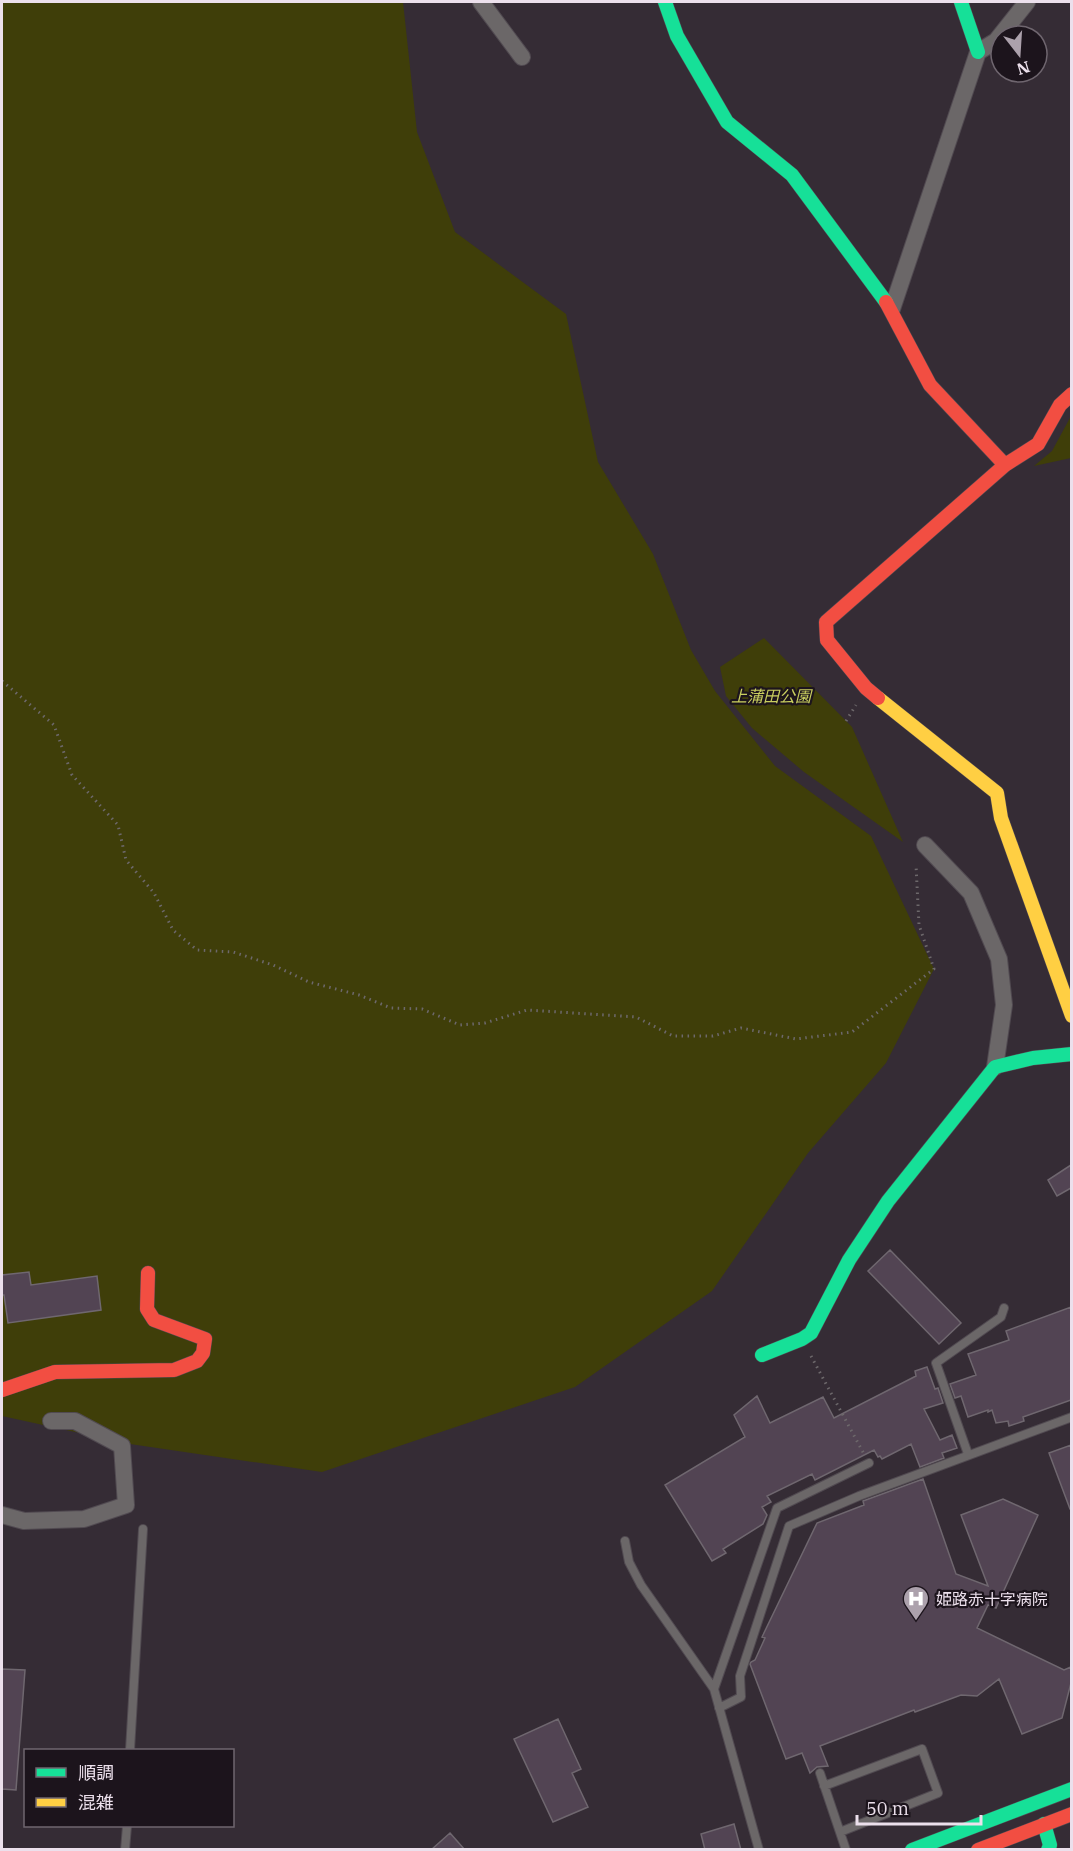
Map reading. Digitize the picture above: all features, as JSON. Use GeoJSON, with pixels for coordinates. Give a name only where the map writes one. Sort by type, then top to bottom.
{"type":"FeatureCollection","features":[{"type":"Feature","properties":{"kind":"main road"},"geometry":{"type":"LineString","coordinates":[[665,2],[677,36],[726,122],[792,175],[892,309],[930,385],[1005,465]]}},
{"type":"Feature","properties":{"kind":"main road"},"geometry":{"type":"LineString","coordinates":[[961,2],[978,52]]}},
{"type":"Feature","properties":{"kind":"main road"},"geometry":{"type":"LineString","coordinates":[[1071,394],[1060,405],[1038,444],[1005,465],[826,622],[827,640],[866,688],[997,793],[1001,818],[1071,1016]]}},
{"type":"Feature","properties":{"kind":"main road"},"geometry":{"type":"LineString","coordinates":[[762,1355],[811,1333],[849,1260],[888,1201],[995,1067],[1046,1055],[1071,1054]]}},
{"type":"Feature","properties":{"kind":"main road"},"geometry":{"type":"LineString","coordinates":[[2,1390],[55,1372],[174,1370],[193,1365],[205,1352],[205,1339],[154,1320],[147,1309],[148,1273]]}},
{"type":"Feature","properties":{"kind":"main road"},"geometry":{"type":"LineString","coordinates":[[912,1850],[1071,1789]]}},
{"type":"Feature","properties":{"kind":"main road"},"geometry":{"type":"LineString","coordinates":[[978,1850],[1071,1814]]}},
{"type":"Feature","properties":{"kind":"main road"},"geometry":{"type":"LineString","coordinates":[[1044,1824],[1050,1845],[1048,1850]]}},
{"type":"Feature","properties":{"kind":"street"},"geometry":{"type":"LineString","coordinates":[[481,2],[522,57]]}},
{"type":"Feature","properties":{"kind":"street"},"geometry":{"type":"LineString","coordinates":[[892,309],[978,52],[996,41],[1026,2]]}},
{"type":"Feature","properties":{"kind":"street"},"geometry":{"type":"LineString","coordinates":[[925,844],[971,892],[999,959],[1004,1005],[995,1067]]}},
{"type":"Feature","properties":{"kind":"street"},"geometry":{"type":"LineString","coordinates":[[2,1515],[24,1521],[84,1520],[126,1504],[122,1446],[75,1421],[51,1421]]}},
{"type":"Feature","properties":{"kind":"lane"},"geometry":{"type":"LineString","coordinates":[[968,1454],[936,1363],[1001,1317],[1005,1308]]}},
{"type":"Feature","properties":{"kind":"lane"},"geometry":{"type":"LineString","coordinates":[[719,1708],[741,1697],[740,1676],[789,1526],[859,1496],[1071,1417]]}},
{"type":"Feature","properties":{"kind":"lane"},"geometry":{"type":"LineString","coordinates":[[714,1689],[777,1508],[869,1463]]}},
{"type":"Feature","properties":{"kind":"lane"},"geometry":{"type":"LineString","coordinates":[[130,1749],[143,1529]]}},
{"type":"Feature","properties":{"kind":"lane"},"geometry":{"type":"LineString","coordinates":[[625,1541],[629,1562],[641,1585],[714,1689],[759,1850]]}},
{"type":"Feature","properties":{"kind":"lane"},"geometry":{"type":"LineString","coordinates":[[824,1786],[922,1749],[938,1793],[840,1832]]}},
{"type":"Feature","properties":{"kind":"lane"},"geometry":{"type":"LineString","coordinates":[[820,1773],[846,1850]]}},
{"type":"Feature","properties":{"kind":"lane"},"geometry":{"type":"LineString","coordinates":[[125,1850],[127,1827]]}},
{"type":"Feature","properties":{"kind":"path"},"geometry":{"type":"LineString","coordinates":[[2,681],[54,725],[72,775],[118,825],[126,860],[154,892],[173,930],[197,950],[233,952],[273,965],[309,982],[359,995],[391,1008],[422,1009],[460,1025],[485,1023],[527,1010],[636,1017],[673,1036],[713,1036],[741,1028],[796,1039],[852,1032],[934,969],[919,925],[916,865]]}},
{"type":"Feature","properties":{"kind":"path"},"geometry":{"type":"LineString","coordinates":[[802,1339],[869,1463]]}},
{"type":"Feature","properties":{"kind":"green space"},"geometry":{"type":"Polygon","coordinates":[[[2,2],[403,2],[417,132],[455,232],[566,314],[598,462],[653,554],[691,650],[715,691],[775,766],[871,836],[934,969],[886,1063],[808,1153],[712,1291],[575,1387],[322,1472],[130,1444],[2,1416],[2,2]]]}},
{"type":"Feature","properties":{"kind":"green space"},"geometry":{"type":"Polygon","coordinates":[[[1071,416],[1071,458],[1034,466],[1052,451],[1071,416]]]}},
{"type":"Feature","properties":{"kind":"green space","name":"上蒲田公園"},"geometry":{"type":"Polygon","coordinates":[[[764,638],[852,727],[903,842],[804,772],[752,728],[726,696],[720,667],[764,638]]]}},
{"type":"Feature","properties":{"kind":"building"},"geometry":{"type":"Polygon","coordinates":[[[1071,1165],[1071,1188],[1057,1196],[1048,1180],[1071,1165]]]}},
{"type":"Feature","properties":{"kind":"building"},"geometry":{"type":"Polygon","coordinates":[[[890,1250],[961,1323],[939,1344],[868,1271],[890,1250]]]}},
{"type":"Feature","properties":{"kind":"building"},"geometry":{"type":"Polygon","coordinates":[[[29,1272],[31,1285],[97,1276],[101,1310],[8,1323],[4,1295],[2,1295],[2,1275],[29,1272]]]}},
{"type":"Feature","properties":{"kind":"building"},"geometry":{"type":"Polygon","coordinates":[[[1071,1307],[1071,1400],[1023,1417],[1024,1421],[1009,1426],[1008,1421],[996,1423],[992,1410],[968,1417],[961,1396],[955,1398],[950,1384],[976,1375],[968,1354],[1009,1340],[1006,1331],[1071,1307]]]}},
{"type":"Feature","properties":{"kind":"building"},"geometry":{"type":"Polygon","coordinates":[[[927,1367],[943,1403],[924,1409],[940,1440],[952,1435],[957,1448],[942,1453],[944,1458],[920,1467],[911,1444],[882,1459],[874,1450],[815,1480],[812,1474],[767,1496],[771,1502],[762,1507],[767,1515],[763,1524],[723,1549],[726,1553],[712,1561],[665,1485],[745,1437],[734,1415],[757,1396],[770,1423],[823,1397],[834,1418],[916,1376],[915,1371],[927,1367]]]}},
{"type":"Feature","properties":{"kind":"building"},"geometry":{"type":"Polygon","coordinates":[[[1071,1445],[1071,1509],[1070,1509],[1049,1453],[1071,1445]]]}},
{"type":"Feature","properties":{"kind":"building"},"geometry":{"type":"Polygon","coordinates":[[[923,1479],[956,1574],[988,1586],[961,1515],[1003,1499],[1038,1515],[996,1608],[988,1605],[977,1628],[1064,1670],[1071,1667],[1071,1683],[1062,1718],[1022,1734],[999,1679],[977,1696],[961,1695],[915,1712],[914,1710],[820,1746],[828,1766],[817,1767],[810,1773],[802,1753],[786,1759],[750,1664],[755,1660],[765,1638],[762,1637],[817,1523],[864,1505],[863,1501],[923,1479]]]}},
{"type":"Feature","properties":{"kind":"building"},"geometry":{"type":"Polygon","coordinates":[[[2,1669],[25,1670],[16,1790],[2,1789],[2,1669]]]}},
{"type":"Feature","properties":{"kind":"building"},"geometry":{"type":"Polygon","coordinates":[[[558,1719],[581,1769],[572,1773],[588,1807],[553,1822],[514,1739],[558,1719]]]}},
{"type":"Feature","properties":{"kind":"building"},"geometry":{"type":"Polygon","coordinates":[[[734,1824],[741,1850],[705,1850],[701,1834],[734,1824]]]}},
{"type":"Feature","properties":{"kind":"building"},"geometry":{"type":"Polygon","coordinates":[[[450,1833],[465,1850],[431,1850],[450,1833]]]}},
{"type":"Feature","properties":{"kind":"traffic: fast"},"geometry":{"type":"LineString","coordinates":[[665,2],[677,36],[727,122],[792,175],[886,302]]}},
{"type":"Feature","properties":{"kind":"traffic: fast"},"geometry":{"type":"LineString","coordinates":[[961,2],[978,52]]}},
{"type":"Feature","properties":{"kind":"traffic: fast"},"geometry":{"type":"LineString","coordinates":[[762,1355],[811,1333],[849,1260],[888,1201],[995,1067],[1033,1058],[1072,1054]]}},
{"type":"Feature","properties":{"kind":"traffic: fast"},"geometry":{"type":"LineString","coordinates":[[912,1850],[1072,1789]]}},
{"type":"Feature","properties":{"kind":"traffic: fast"},"geometry":{"type":"LineString","coordinates":[[1044,1824],[1050,1845],[1048,1850]]}},
{"type":"Feature","properties":{"kind":"traffic: slow"},"geometry":{"type":"LineString","coordinates":[[878,698],[997,793],[1001,818],[1072,1016]]}},
{"type":"Feature","properties":{"kind":"traffic: jam"},"geometry":{"type":"LineString","coordinates":[[886,302],[930,385],[1005,465]]}},
{"type":"Feature","properties":{"kind":"traffic: jam"},"geometry":{"type":"LineString","coordinates":[[878,698],[866,688],[827,640],[826,622],[1005,465],[1038,444],[1060,405],[1072,394]]}},
{"type":"Feature","properties":{"kind":"traffic: jam"},"geometry":{"type":"LineString","coordinates":[[2,1390],[55,1372],[174,1370],[197,1361],[203,1353],[205,1339],[154,1320],[147,1309],[148,1273]]}},
{"type":"Feature","properties":{"kind":"traffic: jam"},"geometry":{"type":"LineString","coordinates":[[978,1850],[1072,1814]]}},
{"type":"Feature","properties":{"kind":"place","name":"姫路赤十字病院"},"geometry":{"type":"Point","coordinates":[916,1622]}}]}
